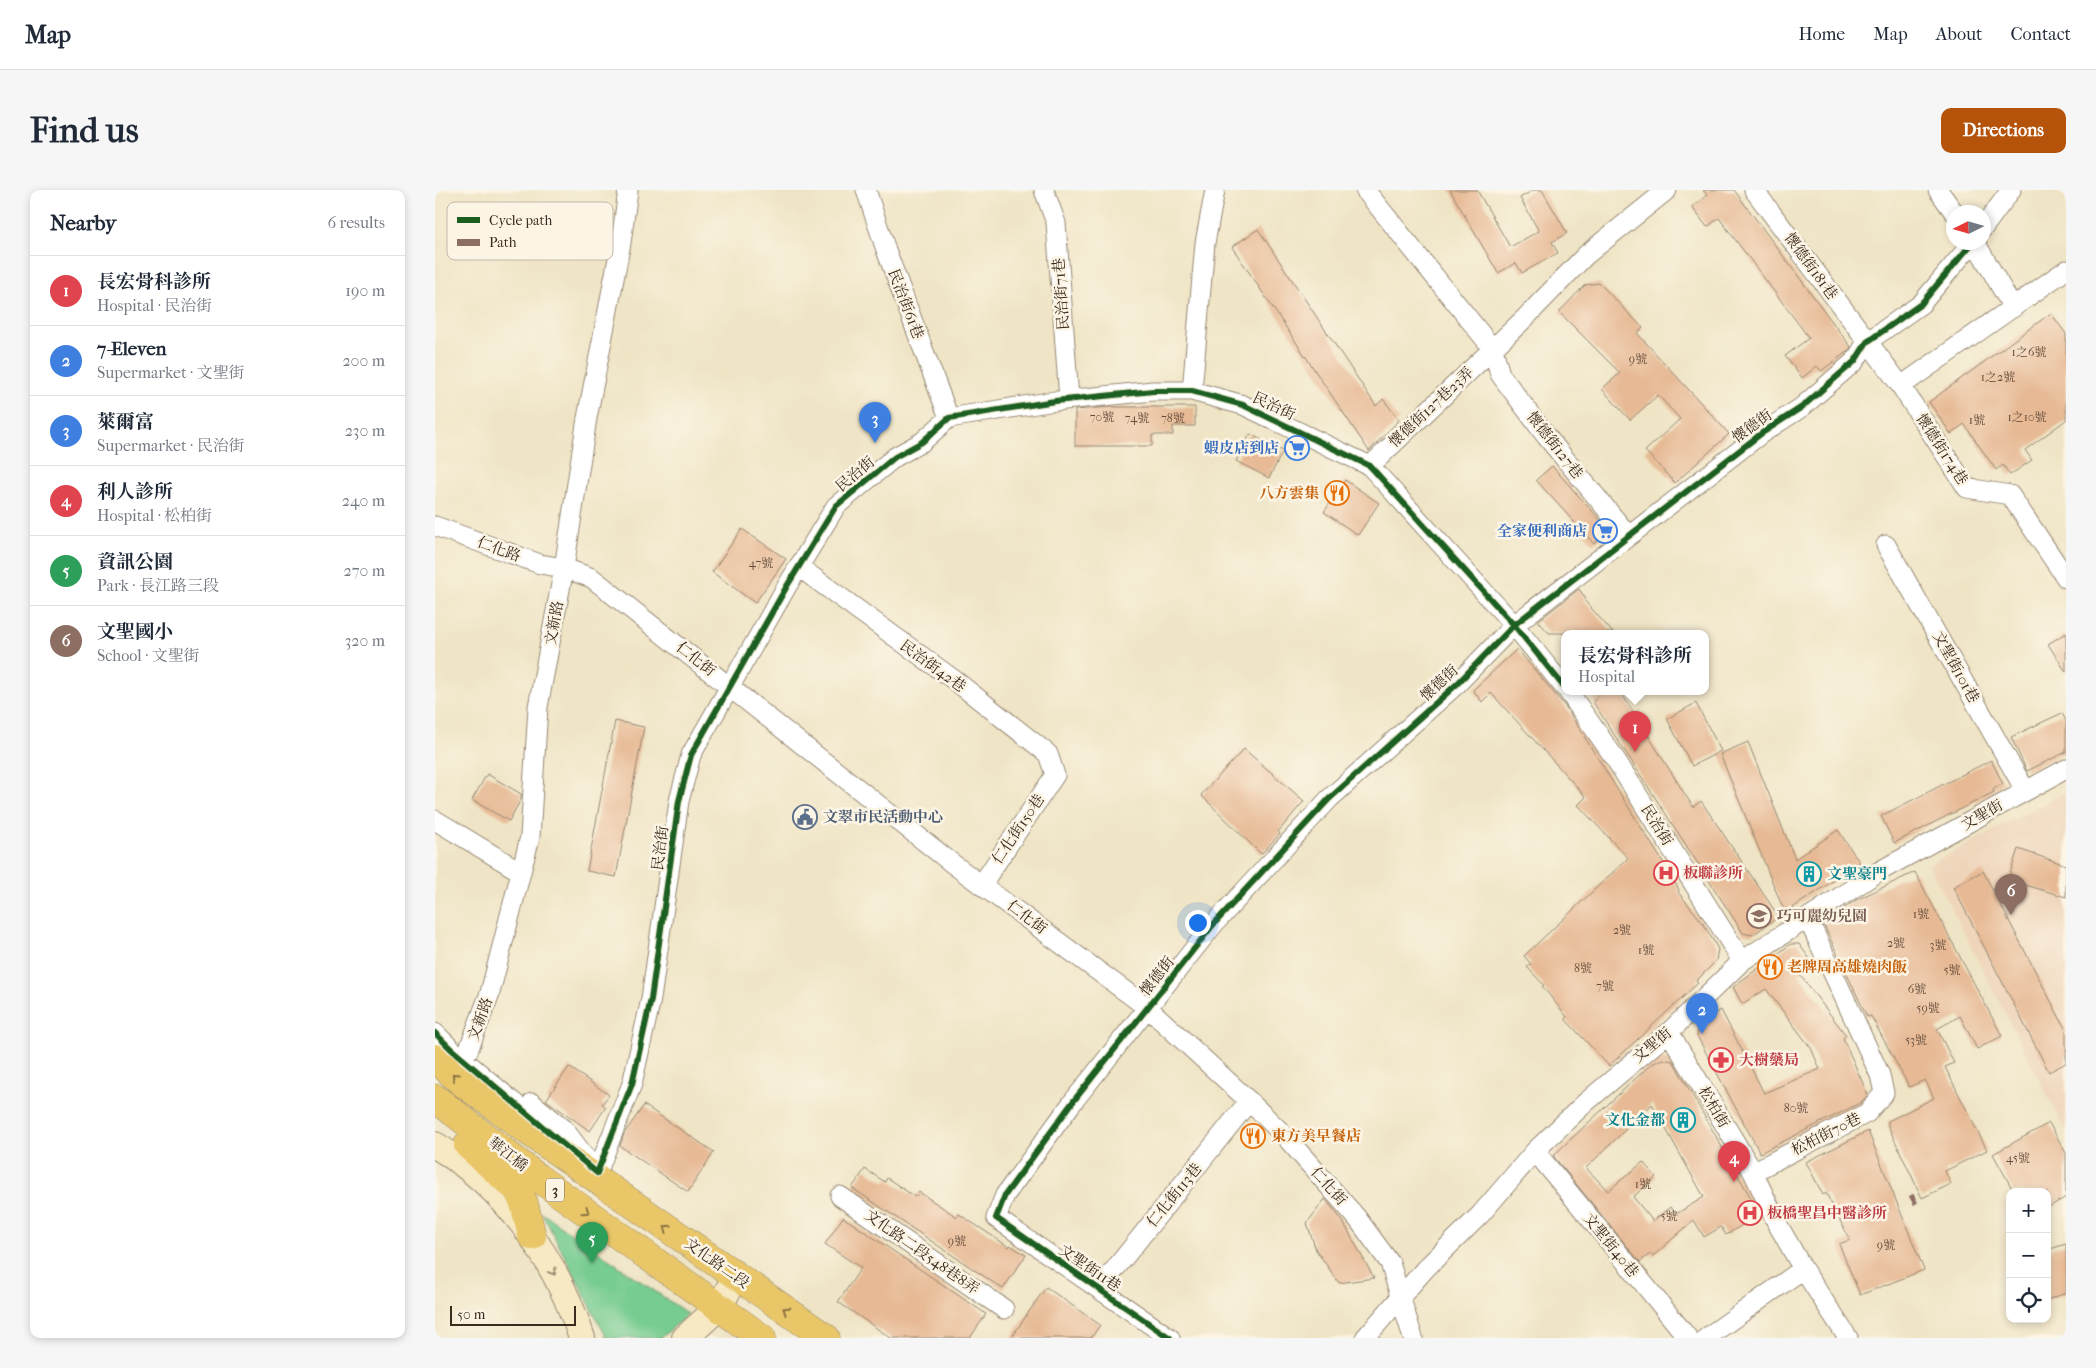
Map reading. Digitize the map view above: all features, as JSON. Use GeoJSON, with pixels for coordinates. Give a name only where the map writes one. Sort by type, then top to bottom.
{"type":"FeatureCollection","features":[{"type":"Feature","properties":{"kind":"main road","name":"文化路二段"},"geometry":{"type":"LineString","coordinates":[[435,1058],[459,1080],[521,1126],[603,1180],[826,1338]]}},
{"type":"Feature","properties":{"kind":"main road","name":"華江橋"},"geometry":{"type":"LineString","coordinates":[[435,1098],[537,1177],[680,1277],[719,1307]]}},
{"type":"Feature","properties":{"kind":"main road"},"geometry":{"type":"LineString","coordinates":[[435,1118],[517,1189],[524,1203],[532,1236]]}},
{"type":"Feature","properties":{"kind":"main road","name":"3"},"geometry":{"type":"LineString","coordinates":[[719,1307],[762,1338]]}},
{"type":"Feature","properties":{"kind":"street","name":"文新路"},"geometry":{"type":"LineString","coordinates":[[469,1051],[490,993],[530,837],[538,707],[564,568],[587,418],[621,243],[628,190]]}},
{"type":"Feature","properties":{"kind":"street","name":"民治街61巷"},"geometry":{"type":"LineString","coordinates":[[866,190],[886,250],[949,418]]}},
{"type":"Feature","properties":{"kind":"street","name":"民治街71巷"},"geometry":{"type":"LineString","coordinates":[[1044,190],[1056,223],[1069,399]]}},
{"type":"Feature","properties":{"kind":"street"},"geometry":{"type":"LineString","coordinates":[[1192,391],[1205,243],[1215,190]]}},
{"type":"Feature","properties":{"kind":"street","name":"懷德街127巷"},"geometry":{"type":"LineString","coordinates":[[1365,190],[1493,349],[1500,374],[1546,436],[1628,536]]}},
{"type":"Feature","properties":{"kind":"street"},"geometry":{"type":"LineString","coordinates":[[1493,349],[1586,255],[1667,190]]}},
{"type":"Feature","properties":{"kind":"street","name":"懷德街181巷"},"geometry":{"type":"LineString","coordinates":[[1754,190],[1867,342]]}},
{"type":"Feature","properties":{"kind":"street"},"geometry":{"type":"LineString","coordinates":[[1938,190],[1949,205]]}},
{"type":"Feature","properties":{"kind":"street"},"geometry":{"type":"LineString","coordinates":[[1991,217],[2011,190]]}},
{"type":"Feature","properties":{"kind":"street","name":"懷德街"},"geometry":{"type":"LineString","coordinates":[[996,1218],[1005,1195],[1072,1103],[1213,925],[1318,811],[1457,684],[1514,625],[1761,433],[1802,407],[1855,361],[1867,342],[1921,304],[1967,250]]}},
{"type":"Feature","properties":{"kind":"street","name":"懷德街"},"geometry":{"type":"LineString","coordinates":[[1979,250],[2013,308]]}},
{"type":"Feature","properties":{"kind":"street"},"geometry":{"type":"LineString","coordinates":[[1901,386],[2066,270]]}},
{"type":"Feature","properties":{"kind":"street","name":"懷德街174巷"},"geometry":{"type":"LineString","coordinates":[[1867,342],[1901,386],[1967,488],[2010,495],[2066,578]]}},
{"type":"Feature","properties":{"kind":"street","name":"懷德街127巷23弄"},"geometry":{"type":"LineString","coordinates":[[1370,466],[1493,349]]}},
{"type":"Feature","properties":{"kind":"street","name":"民治街"},"geometry":{"type":"LineString","coordinates":[[603,1180],[634,1074],[651,999],[679,801],[691,755],[729,686],[835,506],[895,457],[922,442],[949,418],[1069,399],[1153,391],[1192,391],[1243,405],[1370,466],[1514,625],[1561,683]]}},
{"type":"Feature","properties":{"kind":"street","name":"仁化路"},"geometry":{"type":"LineString","coordinates":[[435,526],[540,564],[564,568]]}},
{"type":"Feature","properties":{"kind":"street","name":"文聖街101巷"},"geometry":{"type":"LineString","coordinates":[[1886,545],[2025,790]]}},
{"type":"Feature","properties":{"kind":"street","name":"民治街42巷"},"geometry":{"type":"LineString","coordinates":[[799,567],[957,682],[1047,754],[1055,775]]}},
{"type":"Feature","properties":{"kind":"street","name":"仁化街"},"geometry":{"type":"LineString","coordinates":[[564,568],[591,578],[938,852],[1148,1008],[1284,1135],[1357,1218],[1390,1263],[1413,1338]]}},
{"type":"Feature","properties":{"kind":"street","name":"民治街"},"geometry":{"type":"LineString","coordinates":[[1570,695],[1624,773],[1742,962]]}},
{"type":"Feature","properties":{"kind":"street","name":"文聖街"},"geometry":{"type":"LineString","coordinates":[[1365,1338],[1400,1297],[1480,1215],[1535,1151],[1585,1103],[1669,1032],[1742,962],[1878,872],[2066,769]]}},
{"type":"Feature","properties":{"kind":"street","name":"仁化街150巷"},"geometry":{"type":"LineString","coordinates":[[982,884],[1055,775]]}},
{"type":"Feature","properties":{"kind":"street"},"geometry":{"type":"LineString","coordinates":[[435,820],[521,872]]}},
{"type":"Feature","properties":{"kind":"street","name":"松柏街70巷"},"geometry":{"type":"LineString","coordinates":[[1753,1172],[1867,1113],[1884,1092],[1880,1075],[1808,919]]}},
{"type":"Feature","properties":{"kind":"street","name":"文化路二段"},"geometry":{"type":"LineString","coordinates":[[435,1019],[469,1051],[564,1129],[603,1180]]}},
{"type":"Feature","properties":{"kind":"street","name":"松柏街"},"geometry":{"type":"LineString","coordinates":[[1669,1032],[1753,1172],[1778,1225],[1803,1269],[1847,1338]]}},
{"type":"Feature","properties":{"kind":"street"},"geometry":{"type":"LineString","coordinates":[[435,1033],[451,1049],[603,1180]]}},
{"type":"Feature","properties":{"kind":"street","name":"仁化街113巷"},"geometry":{"type":"LineString","coordinates":[[1099,1289],[1249,1101]]}},
{"type":"Feature","properties":{"kind":"street"},"geometry":{"type":"LineString","coordinates":[[435,1133],[471,1170]]}},
{"type":"Feature","properties":{"kind":"street"},"geometry":{"type":"LineString","coordinates":[[435,1145],[495,1189],[532,1236],[572,1308],[593,1338]]}},
{"type":"Feature","properties":{"kind":"street","name":"文聖街40巷"},"geometry":{"type":"LineString","coordinates":[[1535,1151],[1688,1338]]}},
{"type":"Feature","properties":{"kind":"street","name":"文化路二段548巷8弄"},"geometry":{"type":"LineString","coordinates":[[840,1196],[1004,1309]]}},
{"type":"Feature","properties":{"kind":"street","name":"文聖街11巷"},"geometry":{"type":"LineString","coordinates":[[996,1218],[1170,1338]]}},
{"type":"Feature","properties":{"kind":"street"},"geometry":{"type":"LineString","coordinates":[[1706,1338],[1803,1269]]}},
{"type":"Feature","properties":{"kind":"street"},"geometry":{"type":"LineString","coordinates":[[685,1338],[719,1307],[736,1276]]}},
{"type":"Feature","properties":{"kind":"street"},"geometry":{"type":"LineString","coordinates":[[572,1308],[582,1338]]}},
{"type":"Feature","properties":{"kind":"shaded area"},"geometry":{"type":"Polygon","coordinates":[[[2066,792],[2066,1131],[1929,865],[2066,792]]]}},
{"type":"Feature","properties":{"kind":"green space"},"geometry":{"type":"Polygon","coordinates":[[[542,1213],[688,1314],[661,1338],[607,1338],[542,1213]]]}},
{"type":"Feature","properties":{"kind":"building"},"geometry":{"type":"Polygon","coordinates":[[[1450,190],[1477,190],[1510,247],[1539,231],[1520,198],[1533,190],[1542,190],[1567,233],[1552,242],[1558,253],[1522,273],[1516,263],[1498,273],[1450,190]]]}},
{"type":"Feature","properties":{"kind":"building"},"geometry":{"type":"Polygon","coordinates":[[[1703,190],[1734,190],[1851,347],[1848,351],[1821,371],[1817,366],[1802,378],[1785,356],[1809,338],[1719,218],[1707,227],[1692,207],[1707,195],[1703,190]]]}},
{"type":"Feature","properties":{"kind":"building"},"geometry":{"type":"Polygon","coordinates":[[[1258,229],[1376,406],[1383,399],[1399,420],[1369,451],[1232,247],[1258,229]]]}},
{"type":"Feature","properties":{"kind":"building"},"geometry":{"type":"Polygon","coordinates":[[[1599,283],[1643,328],[1637,333],[1729,434],[1675,483],[1645,451],[1680,419],[1658,395],[1630,420],[1602,389],[1620,373],[1559,312],[1585,285],[1599,283]]]}},
{"type":"Feature","properties":{"kind":"building"},"geometry":{"type":"Polygon","coordinates":[[[2051,313],[2066,334],[2066,420],[2025,450],[2032,460],[2010,475],[2003,465],[1996,470],[1964,424],[1951,434],[1929,402],[2051,313]]]}},
{"type":"Feature","properties":{"kind":"building"},"geometry":{"type":"Polygon","coordinates":[[[1110,407],[1195,407],[1195,426],[1173,426],[1173,435],[1152,435],[1152,446],[1075,446],[1075,410],[1110,407]]]}},
{"type":"Feature","properties":{"kind":"building"},"geometry":{"type":"Polygon","coordinates":[[[1250,434],[1283,451],[1269,478],[1236,461],[1250,434]]]}},
{"type":"Feature","properties":{"kind":"building"},"geometry":{"type":"Polygon","coordinates":[[[1552,466],[1609,530],[1594,544],[1536,480],[1552,466]]]}},
{"type":"Feature","properties":{"kind":"building"},"geometry":{"type":"Polygon","coordinates":[[[1345,480],[1379,503],[1358,535],[1324,512],[1345,480]]]}},
{"type":"Feature","properties":{"kind":"building"},"geometry":{"type":"Polygon","coordinates":[[[742,529],[786,559],[755,603],[712,572],[742,529]]]}},
{"type":"Feature","properties":{"kind":"building"},"geometry":{"type":"Polygon","coordinates":[[[1579,589],[1586,599],[1584,600],[1610,630],[1561,630],[1561,633],[1549,633],[1538,621],[1579,589]]]}},
{"type":"Feature","properties":{"kind":"building"},"geometry":{"type":"Polygon","coordinates":[[[2066,633],[2066,672],[2048,644],[2066,633]]]}},
{"type":"Feature","properties":{"kind":"building"},"geometry":{"type":"Polygon","coordinates":[[[1517,649],[1565,706],[1668,870],[1679,890],[1678,892],[1703,923],[1718,949],[1716,961],[1696,981],[1698,983],[1609,1066],[1565,1019],[1567,1017],[1542,986],[1544,985],[1527,967],[1531,964],[1524,956],[1628,858],[1578,805],[1586,797],[1491,693],[1482,702],[1473,690],[1517,649]]]}},
{"type":"Feature","properties":{"kind":"building"},"geometry":{"type":"Polygon","coordinates":[[[1599,695],[1623,695],[1693,807],[1701,801],[1779,917],[1752,935],[1743,933],[1593,702],[1599,695]]]}},
{"type":"Feature","properties":{"kind":"building"},"geometry":{"type":"Polygon","coordinates":[[[1696,703],[1721,751],[1692,766],[1667,719],[1696,703]]]}},
{"type":"Feature","properties":{"kind":"building"},"geometry":{"type":"Polygon","coordinates":[[[2062,713],[2066,721],[2066,752],[2027,771],[2011,737],[2062,713]]]}},
{"type":"Feature","properties":{"kind":"building"},"geometry":{"type":"Polygon","coordinates":[[[615,721],[644,727],[616,877],[587,871],[615,721]]]}},
{"type":"Feature","properties":{"kind":"building"},"geometry":{"type":"Polygon","coordinates":[[[1748,742],[1795,859],[1838,830],[1860,863],[1785,913],[1720,754],[1748,742]]]}},
{"type":"Feature","properties":{"kind":"building"},"geometry":{"type":"Polygon","coordinates":[[[1244,749],[1304,801],[1278,832],[1280,834],[1261,854],[1201,795],[1244,749]]]}},
{"type":"Feature","properties":{"kind":"building"},"geometry":{"type":"Polygon","coordinates":[[[1991,760],[2003,784],[1993,789],[1994,792],[1894,843],[1881,816],[1991,760]]]}},
{"type":"Feature","properties":{"kind":"building"},"geometry":{"type":"Polygon","coordinates":[[[487,774],[521,794],[521,799],[509,821],[472,800],[487,774]]]}},
{"type":"Feature","properties":{"kind":"building"},"geometry":{"type":"Polygon","coordinates":[[[2018,849],[2066,865],[2066,897],[2008,880],[2018,849]]]}},
{"type":"Feature","properties":{"kind":"building"},"geometry":{"type":"Polygon","coordinates":[[[1983,871],[2066,1030],[2066,1063],[2049,1072],[1953,887],[1983,871]]]}},
{"type":"Feature","properties":{"kind":"building"},"geometry":{"type":"Polygon","coordinates":[[[1915,872],[2002,1036],[1977,1049],[1960,1016],[1937,1029],[1954,1063],[1945,1067],[1987,1150],[1945,1171],[1951,1184],[1922,1198],[1888,1126],[1888,1121],[1934,1098],[1925,1080],[1909,1087],[1871,1016],[1867,1017],[1823,923],[1856,900],[1915,872]]]}},
{"type":"Feature","properties":{"kind":"building"},"geometry":{"type":"Polygon","coordinates":[[[1791,944],[1799,944],[1809,958],[1810,966],[1799,974],[1846,1035],[1843,1038],[1868,1095],[1860,1103],[1760,1153],[1697,1036],[1700,1022],[1721,1010],[1764,1093],[1820,1069],[1811,1048],[1766,989],[1742,1004],[1733,987],[1791,944]]]}},
{"type":"Feature","properties":{"kind":"building"},"geometry":{"type":"Polygon","coordinates":[[[1662,1059],[1673,1061],[1760,1214],[1726,1235],[1721,1227],[1704,1237],[1694,1220],[1653,1256],[1651,1253],[1640,1262],[1554,1157],[1556,1153],[1650,1065],[1662,1059]],[[1652,1104],[1586,1168],[1608,1191],[1643,1162],[1656,1177],[1633,1197],[1653,1221],[1670,1207],[1676,1214],[1704,1197],[1652,1104]]]}},
{"type":"Feature","properties":{"kind":"building"},"geometry":{"type":"Polygon","coordinates":[[[569,1067],[609,1095],[602,1104],[606,1107],[590,1131],[546,1100],[569,1067]]]}},
{"type":"Feature","properties":{"kind":"building"},"geometry":{"type":"Polygon","coordinates":[[[644,1105],[714,1152],[688,1192],[620,1146],[624,1134],[644,1105]]]}},
{"type":"Feature","properties":{"kind":"building"},"geometry":{"type":"Polygon","coordinates":[[[2049,1123],[2066,1153],[2066,1197],[2051,1206],[2051,1188],[2012,1188],[1993,1154],[2049,1123]]]}},
{"type":"Feature","properties":{"kind":"building"},"geometry":{"type":"Polygon","coordinates":[[[1868,1131],[1924,1270],[1860,1295],[1839,1244],[1850,1240],[1826,1193],[1823,1195],[1806,1162],[1868,1131]]]}},
{"type":"Feature","properties":{"kind":"building"},"geometry":{"type":"Polygon","coordinates":[[[865,1169],[885,1182],[887,1178],[915,1197],[919,1192],[957,1217],[959,1214],[1009,1247],[1010,1245],[1026,1255],[1003,1289],[852,1188],[865,1169]]]}},
{"type":"Feature","properties":{"kind":"building"},"geometry":{"type":"Polygon","coordinates":[[[1325,1199],[1342,1220],[1374,1278],[1339,1283],[1316,1250],[1307,1223],[1325,1199]]]}},
{"type":"Feature","properties":{"kind":"building"},"geometry":{"type":"Polygon","coordinates":[[[843,1217],[986,1314],[970,1338],[891,1338],[838,1302],[861,1268],[825,1244],[843,1217]]]}},
{"type":"Feature","properties":{"kind":"building"},"geometry":{"type":"Polygon","coordinates":[[[2066,1244],[2066,1293],[2051,1299],[2051,1278],[2051,1249],[2066,1244]]]}},
{"type":"Feature","properties":{"kind":"building"},"geometry":{"type":"Polygon","coordinates":[[[1046,1287],[1100,1325],[1091,1338],[1011,1338],[1046,1287]]]}},
{"type":"Feature","properties":{"kind":"marked path"},"geometry":{"type":"LineString","coordinates":[[1911,1195],[1916,1204]]}},
{"type":"Feature","properties":{"kind":"cycle path"},"geometry":{"type":"LineString","coordinates":[[1170,1338],[996,1218],[1005,1195],[1072,1103],[1213,925],[1329,799],[1457,684],[1514,625],[1762,433],[1802,407],[1855,361],[1867,342],[1921,304],[1966,250]]}},
{"type":"Feature","properties":{"kind":"cycle path"},"geometry":{"type":"LineString","coordinates":[[435,1033],[451,1049],[597,1173],[632,1084],[651,999],[679,801],[691,755],[787,586],[836,506],[895,457],[922,442],[949,418],[1055,401],[1153,391],[1192,391],[1243,405],[1370,466],[1514,625],[1561,683]]}},
{"type":"Feature","properties":{"kind":"place","name":"萊爾富"},"geometry":{"type":"Point","coordinates":[875,443]}},
{"type":"Feature","properties":{"kind":"place","name":"蝦皮店到店"},"geometry":{"type":"Point","coordinates":[1297,448]}},
{"type":"Feature","properties":{"kind":"place","name":"八方雲集"},"geometry":{"type":"Point","coordinates":[1337,493]}},
{"type":"Feature","properties":{"kind":"place","name":"全家便利商店"},"geometry":{"type":"Point","coordinates":[1605,531]}},
{"type":"Feature","properties":{"kind":"place","name":"長宏骨科診所"},"geometry":{"type":"Point","coordinates":[1635,752]}},
{"type":"Feature","properties":{"kind":"place","name":"文翠市民活動中心"},"geometry":{"type":"Point","coordinates":[805,817]}},
{"type":"Feature","properties":{"kind":"place","name":"板聯診所"},"geometry":{"type":"Point","coordinates":[1666,873]}},
{"type":"Feature","properties":{"kind":"place","name":"文聖豪門"},"geometry":{"type":"Point","coordinates":[1809,874]}},
{"type":"Feature","properties":{"kind":"place","name":"文聖國小"},"geometry":{"type":"Point","coordinates":[2011,915]}},
{"type":"Feature","properties":{"kind":"place","name":"巧可麗幼兒園"},"geometry":{"type":"Point","coordinates":[1759,916]}},
{"type":"Feature","properties":{"kind":"place","name":"老牌周高雄燒肉飯"},"geometry":{"type":"Point","coordinates":[1770,967]}},
{"type":"Feature","properties":{"kind":"place","name":"7-Eleven"},"geometry":{"type":"Point","coordinates":[1702,1034]}},
{"type":"Feature","properties":{"kind":"place","name":"大樹藥局"},"geometry":{"type":"Point","coordinates":[1721,1060]}},
{"type":"Feature","properties":{"kind":"place","name":"文化金都"},"geometry":{"type":"Point","coordinates":[1683,1120]}},
{"type":"Feature","properties":{"kind":"place","name":"東方美早餐店"},"geometry":{"type":"Point","coordinates":[1253,1136]}},
{"type":"Feature","properties":{"kind":"place","name":"利人診所"},"geometry":{"type":"Point","coordinates":[1734,1182]}},
{"type":"Feature","properties":{"kind":"place","name":"板橋聖昌中醫診所"},"geometry":{"type":"Point","coordinates":[1750,1213]}},
{"type":"Feature","properties":{"kind":"place","name":"資訊公園"},"geometry":{"type":"Point","coordinates":[592,1263]}}]}
